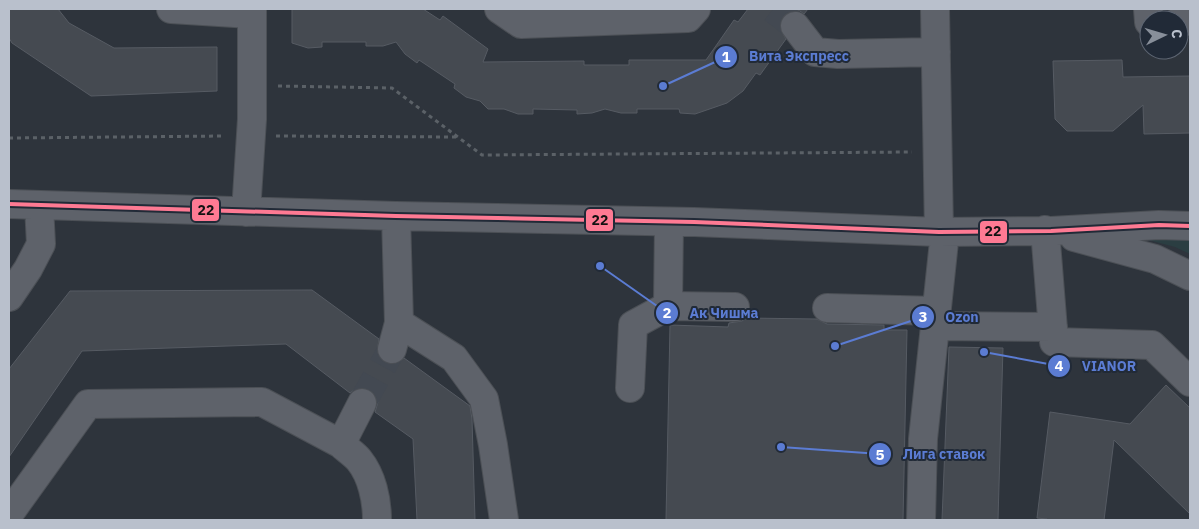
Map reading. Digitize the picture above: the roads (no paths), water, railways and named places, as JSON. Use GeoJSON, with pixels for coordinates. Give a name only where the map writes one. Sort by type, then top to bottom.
{"type":"FeatureCollection","features":[{"type":"Feature","properties":{"kind":"street"},"geometry":{"type":"LineString","coordinates":[[171,9],[251,11],[252,119],[246,212]]}},
{"type":"Feature","properties":{"kind":"street"},"geometry":{"type":"LineString","coordinates":[[499,9],[520,24],[688,18],[696,9]]}},
{"type":"Feature","properties":{"kind":"street"},"geometry":{"type":"LineString","coordinates":[[921,520],[914,432],[935,318],[942,232],[935,9]]}},
{"type":"Feature","properties":{"kind":"street"},"geometry":{"type":"LineString","coordinates":[[795,26],[815,52],[838,54],[936,52]]}},
{"type":"Feature","properties":{"kind":"street"},"geometry":{"type":"LineString","coordinates":[[9,204],[246,212],[669,222],[942,232],[1048,231],[1159,225],[1190,226]]}},
{"type":"Feature","properties":{"kind":"street"},"geometry":{"type":"LineString","coordinates":[[9,297],[28,269],[41,244],[39,206]]}},
{"type":"Feature","properties":{"kind":"street"},"geometry":{"type":"LineString","coordinates":[[392,349],[399,323],[396,216]]}},
{"type":"Feature","properties":{"kind":"street"},"geometry":{"type":"LineString","coordinates":[[668,306],[669,222]]}},
{"type":"Feature","properties":{"kind":"street"},"geometry":{"type":"LineString","coordinates":[[1048,231],[1156,259],[1190,276]]}},
{"type":"Feature","properties":{"kind":"street"},"geometry":{"type":"LineString","coordinates":[[1048,231],[1054,342],[1152,345],[1190,382]]}},
{"type":"Feature","properties":{"kind":"street"},"geometry":{"type":"LineString","coordinates":[[630,388],[633,325],[668,306],[735,307]]}},
{"type":"Feature","properties":{"kind":"street"},"geometry":{"type":"LineString","coordinates":[[827,308],[1053,327]]}},
{"type":"Feature","properties":{"kind":"street"},"geometry":{"type":"LineString","coordinates":[[399,323],[454,358],[484,399],[504,520]]}},
{"type":"Feature","properties":{"kind":"street"},"geometry":{"type":"LineString","coordinates":[[9,520],[9,514],[88,404],[262,402],[340,444],[358,459],[369,476],[378,520]]}},
{"type":"Feature","properties":{"kind":"street"},"geometry":{"type":"LineString","coordinates":[[340,444],[362,402]]}},
{"type":"Feature","properties":{"kind":"tunnel"},"geometry":{"type":"LineString","coordinates":[[773,9],[795,26]]}},
{"type":"Feature","properties":{"kind":"tunnel"},"geometry":{"type":"LineString","coordinates":[[362,403],[392,349]]}},
{"type":"Feature","properties":{"kind":"place","name":"Вита Экспресс"},"geometry":{"type":"Point","coordinates":[663,86]}},
{"type":"Feature","properties":{"kind":"place","name":"Ак Чишма"},"geometry":{"type":"Point","coordinates":[600,266]}},
{"type":"Feature","properties":{"kind":"place","name":"Ozon"},"geometry":{"type":"Point","coordinates":[835,346]}},
{"type":"Feature","properties":{"kind":"place","name":"VIANOR"},"geometry":{"type":"Point","coordinates":[984,352]}},
{"type":"Feature","properties":{"kind":"place","name":"Лига ставок"},"geometry":{"type":"Point","coordinates":[781,447]}}]}
